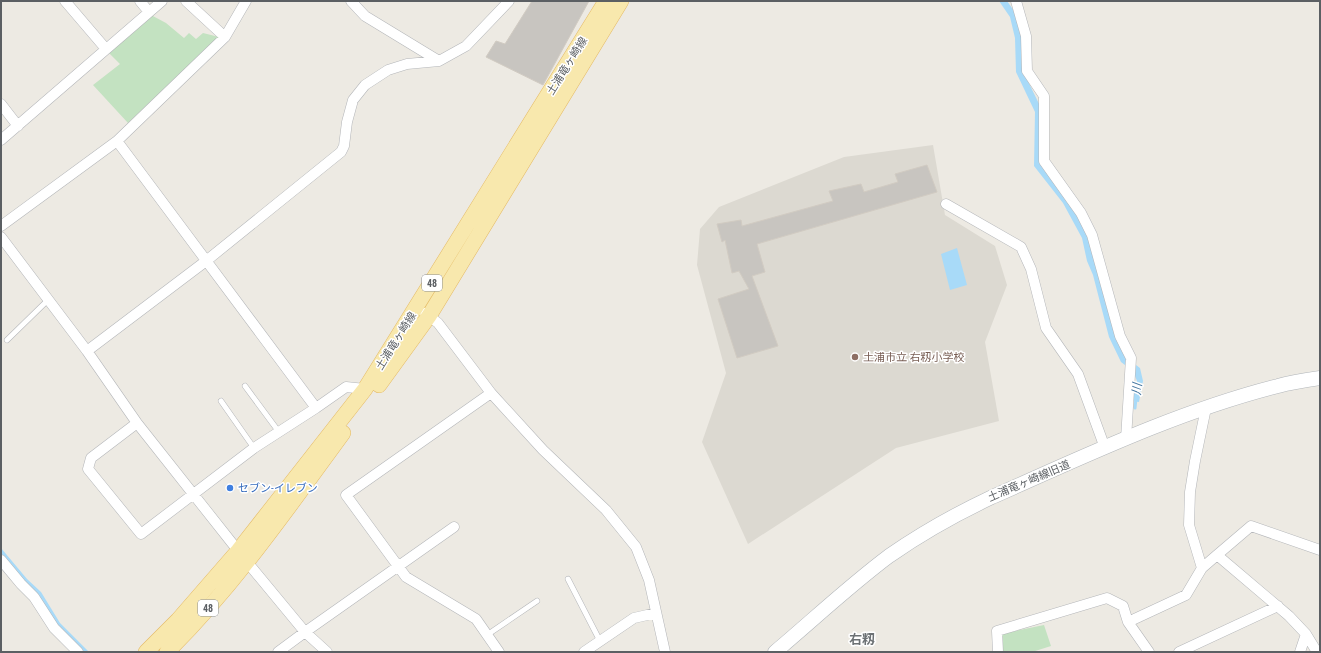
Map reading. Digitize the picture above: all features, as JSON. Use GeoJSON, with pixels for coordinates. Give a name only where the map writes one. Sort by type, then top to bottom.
{"type":"FeatureCollection","features":[{"type":"Feature","properties":{"kind":"main road","name":"土浦竜ヶ崎線"},"geometry":{"type":"LineString","coordinates":[[167,652],[190,630],[365,389],[418,307],[606,1]]}},
{"type":"Feature","properties":{"kind":"main road","name":"土浦竜ヶ崎線"},"geometry":{"type":"LineString","coordinates":[[146,652],[243,556],[429,316],[621,1]]}},
{"type":"Feature","properties":{"kind":"street"},"geometry":{"type":"LineString","coordinates":[[65,1],[106,49]]}},
{"type":"Feature","properties":{"kind":"street"},"geometry":{"type":"LineString","coordinates":[[140,1],[149,12]]}},
{"type":"Feature","properties":{"kind":"street"},"geometry":{"type":"LineString","coordinates":[[1,140],[162,1]]}},
{"type":"Feature","properties":{"kind":"street"},"geometry":{"type":"LineString","coordinates":[[186,1],[225,37]]}},
{"type":"Feature","properties":{"kind":"street"},"geometry":{"type":"LineString","coordinates":[[1,226],[118,141],[225,37],[246,1]]}},
{"type":"Feature","properties":{"kind":"street"},"geometry":{"type":"LineString","coordinates":[[351,1],[364,16],[439,61]]}},
{"type":"Feature","properties":{"kind":"street"},"geometry":{"type":"LineString","coordinates":[[87,352],[206,261],[340,152],[344,146],[347,122],[353,100],[366,85],[388,70],[407,64],[439,61],[466,46],[509,1]]}},
{"type":"Feature","properties":{"kind":"street"},"geometry":{"type":"LineString","coordinates":[[1016,1],[1026,36],[1027,71],[1044,96],[1044,161],[1081,213],[1092,235],[1120,336],[1131,358],[1126,439]]}},
{"type":"Feature","properties":{"kind":"street"},"geometry":{"type":"LineString","coordinates":[[1,104],[18,126]]}},
{"type":"Feature","properties":{"kind":"street"},"geometry":{"type":"LineString","coordinates":[[118,141],[316,408]]}},
{"type":"Feature","properties":{"kind":"street"},"geometry":{"type":"LineString","coordinates":[[946,204],[1021,246],[1031,269],[1046,328],[1078,374],[1106,448]]}},
{"type":"Feature","properties":{"kind":"street"},"geometry":{"type":"LineString","coordinates":[[1,237],[138,423],[305,632],[325,651]]}},
{"type":"Feature","properties":{"kind":"street"},"geometry":{"type":"LineString","coordinates":[[418,307],[438,323],[491,393],[543,450],[606,510],[636,547],[649,580],[665,652]]}},
{"type":"Feature","properties":{"kind":"street","name":"土浦竜ヶ崎線旧道"},"geometry":{"type":"LineString","coordinates":[[775,652],[889,556],[934,526],[960,512],[1126,439],[1188,414],[1253,392],[1280,385],[1320,378]]}},
{"type":"Feature","properties":{"kind":"street"},"geometry":{"type":"LineString","coordinates":[[138,423],[91,458],[88,469],[141,534],[254,448],[346,387],[365,389]]}},
{"type":"Feature","properties":{"kind":"street"},"geometry":{"type":"LineString","coordinates":[[491,393],[346,495],[406,576],[476,619],[498,652]]}},
{"type":"Feature","properties":{"kind":"street"},"geometry":{"type":"LineString","coordinates":[[1202,568],[1189,525],[1190,492],[1206,408]]}},
{"type":"Feature","properties":{"kind":"street"},"geometry":{"type":"LineString","coordinates":[[1128,622],[1186,595],[1202,568],[1250,526],[1320,550]]}},
{"type":"Feature","properties":{"kind":"street"},"geometry":{"type":"LineString","coordinates":[[278,652],[454,527]]}},
{"type":"Feature","properties":{"kind":"street"},"geometry":{"type":"LineString","coordinates":[[1217,556],[1289,616],[1306,634],[1317,652]]}},
{"type":"Feature","properties":{"kind":"street"},"geometry":{"type":"LineString","coordinates":[[1,560],[34,597],[54,628],[78,652]]}},
{"type":"Feature","properties":{"kind":"street"},"geometry":{"type":"LineString","coordinates":[[998,652],[997,632],[1107,598],[1123,606],[1128,622],[1149,652]]}},
{"type":"Feature","properties":{"kind":"street"},"geometry":{"type":"LineString","coordinates":[[1179,652],[1278,606]]}},
{"type":"Feature","properties":{"kind":"street"},"geometry":{"type":"LineString","coordinates":[[584,652],[634,618],[656,613]]}},
{"type":"Feature","properties":{"kind":"street"},"geometry":{"type":"LineString","coordinates":[[1300,652],[1306,634]]}},
{"type":"Feature","properties":{"kind":"lane"},"geometry":{"type":"LineString","coordinates":[[7,340],[48,300]]}},
{"type":"Feature","properties":{"kind":"lane"},"geometry":{"type":"LineString","coordinates":[[245,386],[279,432]]}},
{"type":"Feature","properties":{"kind":"lane"},"geometry":{"type":"LineString","coordinates":[[221,401],[254,448]]}},
{"type":"Feature","properties":{"kind":"lane"},"geometry":{"type":"LineString","coordinates":[[568,579],[600,641]]}},
{"type":"Feature","properties":{"kind":"lane"},"geometry":{"type":"LineString","coordinates":[[487,634],[537,601]]}},
{"type":"Feature","properties":{"kind":"shaded area","name":"土浦市立 右籾小学校"},"geometry":{"type":"Polygon","coordinates":[[[933,145],[945,215],[995,246],[1007,285],[985,342],[999,421],[896,448],[748,544],[702,442],[726,373],[697,265],[700,229],[719,207],[844,157],[933,145]]]}},
{"type":"Feature","properties":{"kind":"green space"},"geometry":{"type":"Polygon","coordinates":[[[151,15],[166,23],[184,38],[189,33],[196,39],[203,33],[219,37],[128,123],[93,85],[120,64],[108,52],[151,15]]]}},
{"type":"Feature","properties":{"kind":"green space"},"geometry":{"type":"Polygon","coordinates":[[[1044,625],[1051,646],[1032,652],[1001,652],[1001,634],[1044,625]]]}},
{"type":"Feature","properties":{"kind":"water"},"geometry":{"type":"Polygon","coordinates":[[[999,1],[1007,1],[1017,15],[1022,36],[1023,71],[1042,110],[1041,163],[1068,199],[1089,235],[1128,359],[1140,368],[1143,381],[1139,402],[1131,401],[1137,381],[1133,371],[1121,362],[1109,337],[1093,275],[1087,261],[1082,238],[1063,203],[1034,166],[1035,112],[1016,72],[1015,38],[1010,17],[999,1]]]}},
{"type":"Feature","properties":{"kind":"water"},"geometry":{"type":"Polygon","coordinates":[[[957,248],[967,285],[950,290],[941,254],[957,248]]]}},
{"type":"Feature","properties":{"kind":"water"},"geometry":{"type":"Polygon","coordinates":[[[1,548],[27,579],[41,592],[60,623],[89,652],[81,652],[56,626],[1,556],[1,548]]]}},
{"type":"Feature","properties":{"kind":"building"},"geometry":{"type":"Polygon","coordinates":[[[532,1],[589,1],[543,85],[486,57],[496,41],[505,44],[532,1]]]}},
{"type":"Feature","properties":{"kind":"building"},"geometry":{"type":"Polygon","coordinates":[[[927,165],[937,192],[757,244],[765,272],[752,276],[778,346],[737,358],[718,299],[749,289],[739,271],[732,273],[725,240],[722,242],[717,224],[741,220],[742,226],[833,201],[829,191],[861,184],[864,192],[898,182],[895,174],[927,165]]]}},
{"type":"Feature","properties":{"kind":"waterway","name":"川"},"geometry":{"type":"LineString","coordinates":[[1135,408],[1136,398]]}},
{"type":"Feature","properties":{"kind":"place","name":"土浦市立 右籾小学校"},"geometry":{"type":"Point","coordinates":[855,357]}},
{"type":"Feature","properties":{"kind":"place","name":"セブン-イレブン"},"geometry":{"type":"Point","coordinates":[230,488]}},
{"type":"Feature","properties":{"kind":"district","name":"右籾"},"geometry":{"type":"Point","coordinates":[862,639]}}]}
